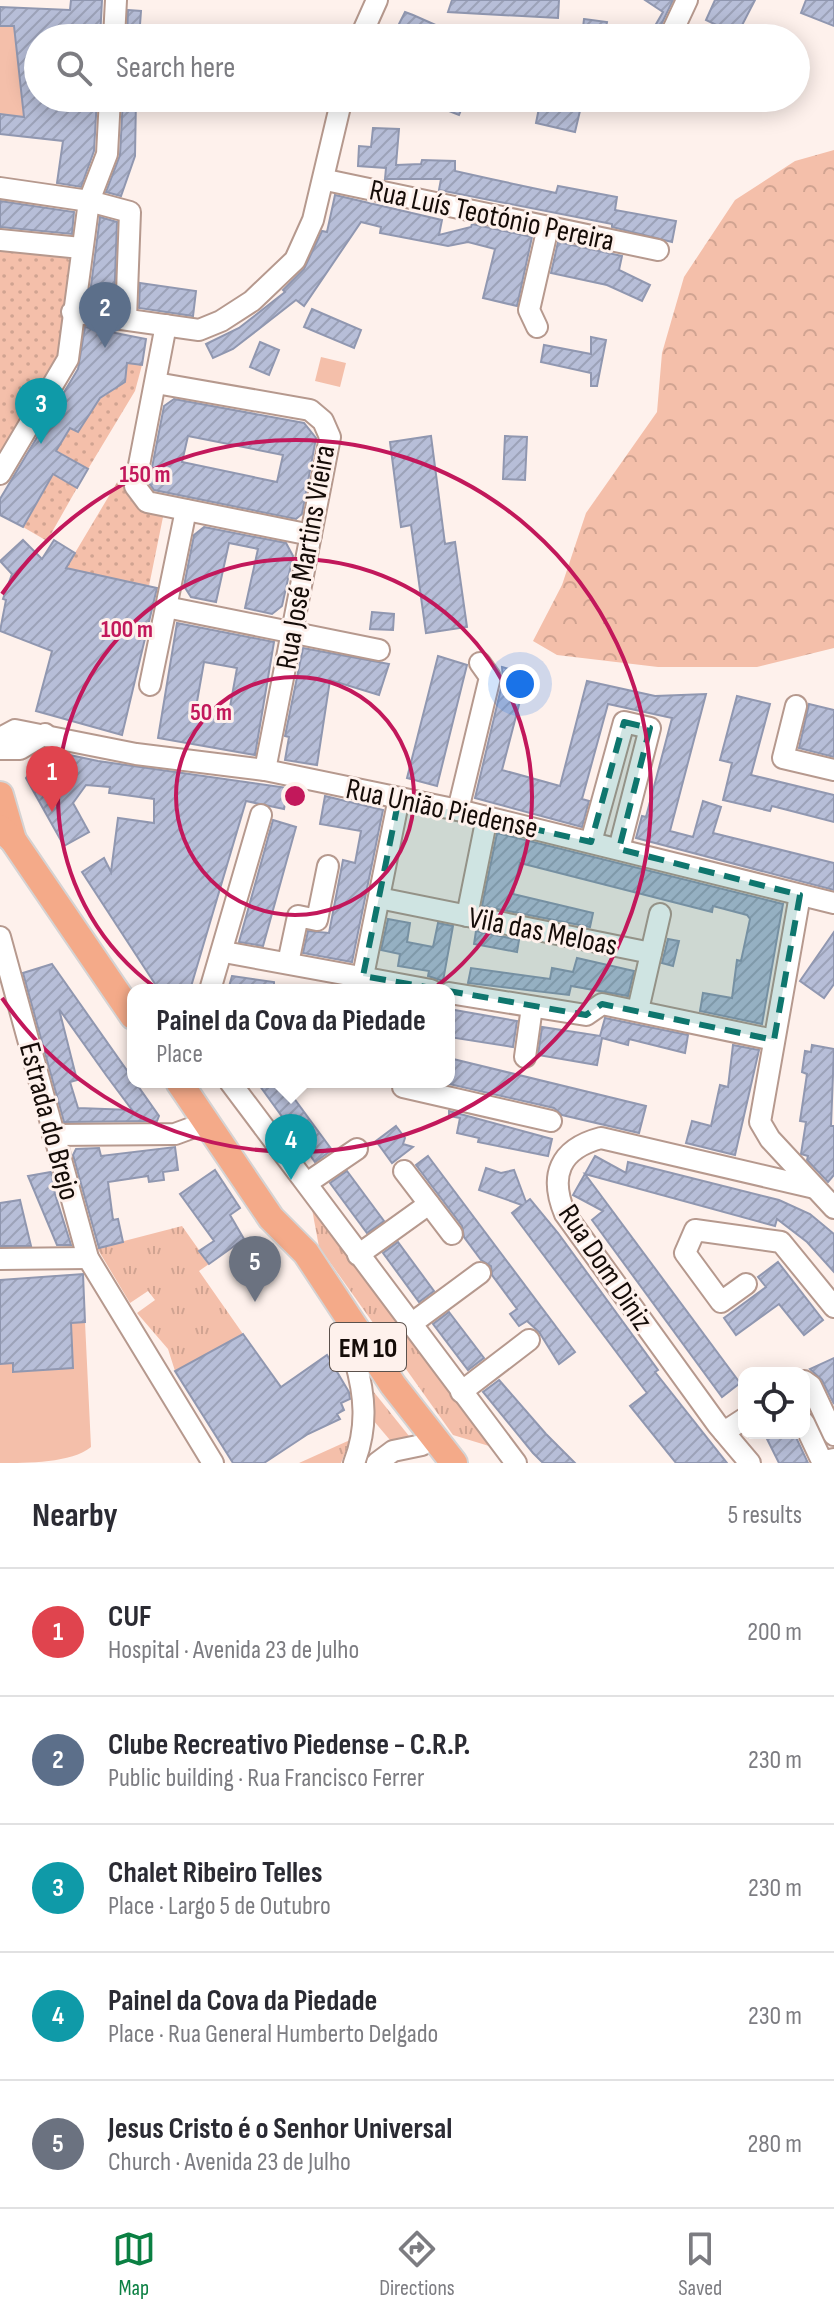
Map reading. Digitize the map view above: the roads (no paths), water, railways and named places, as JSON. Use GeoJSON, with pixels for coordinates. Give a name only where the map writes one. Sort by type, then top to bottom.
{"type":"FeatureCollection","features":[{"type":"Feature","properties":{"kind":"main road"},"geometry":{"type":"LineString","coordinates":[[0,795],[6,834],[127,1007]]}},
{"type":"Feature","properties":{"kind":"main road","name":"EM 10"},"geometry":{"type":"LineString","coordinates":[[183,1088],[271,1218],[294,1267],[355,1360],[434,1455]]}},
{"type":"Feature","properties":{"kind":"main road","name":"EM 10"},"geometry":{"type":"LineString","coordinates":[[271,1218],[306,1253],[393,1385],[434,1455]]}},
{"type":"Feature","properties":{"kind":"street"},"geometry":{"type":"LineString","coordinates":[[115,24],[116,0]]}},
{"type":"Feature","properties":{"kind":"street"},"geometry":{"type":"LineString","coordinates":[[366,24],[377,0]]}},
{"type":"Feature","properties":{"kind":"street"},"geometry":{"type":"LineString","coordinates":[[676,24],[687,0]]}},
{"type":"Feature","properties":{"kind":"street"},"geometry":{"type":"LineString","coordinates":[[0,474],[68,359],[81,248],[89,201],[107,154],[109,112]]}},
{"type":"Feature","properties":{"kind":"street"},"geometry":{"type":"LineString","coordinates":[[72,312],[199,330],[221,321],[282,276],[295,260],[313,220],[326,180],[339,112]]}},
{"type":"Feature","properties":{"kind":"street","name":"Rua Luís Teotónio Pereira"},"geometry":{"type":"LineString","coordinates":[[326,180],[658,250]]}},
{"type":"Feature","properties":{"kind":"street"},"geometry":{"type":"LineString","coordinates":[[0,188],[89,201],[130,212],[126,319]]}},
{"type":"Feature","properties":{"kind":"street"},"geometry":{"type":"LineString","coordinates":[[537,327],[529,310],[548,227]]}},
{"type":"Feature","properties":{"kind":"street"},"geometry":{"type":"LineString","coordinates":[[0,240],[81,248]]}},
{"type":"Feature","properties":{"kind":"street"},"geometry":{"type":"LineString","coordinates":[[166,325],[135,486],[147,502],[311,535]]}},
{"type":"Feature","properties":{"kind":"street","name":"Rua José Martins Vieira"},"geometry":{"type":"LineString","coordinates":[[156,383],[310,410],[323,421],[330,437],[265,770]]}},
{"type":"Feature","properties":{"kind":"street"},"geometry":{"type":"LineString","coordinates":[[150,685],[186,510]]}},
{"type":"Feature","properties":{"kind":"street"},"geometry":{"type":"LineString","coordinates":[[166,607],[379,650]]}},
{"type":"Feature","properties":{"kind":"street"},"geometry":{"type":"LineString","coordinates":[[458,810],[490,677],[480,663]]}},
{"type":"Feature","properties":{"kind":"street"},"geometry":{"type":"LineString","coordinates":[[796,706],[783,758],[834,770]]}},
{"type":"Feature","properties":{"kind":"street"},"geometry":{"type":"LineString","coordinates":[[591,842],[624,722],[650,728],[619,849]]}},
{"type":"Feature","properties":{"kind":"street","name":"Rua União Piedense"},"geometry":{"type":"LineString","coordinates":[[0,738],[15,730],[136,754],[265,770],[458,810],[834,903]]}},
{"type":"Feature","properties":{"kind":"street"},"geometry":{"type":"LineString","coordinates":[[0,749],[20,749],[45,734]]}},
{"type":"Feature","properties":{"kind":"street"},"geometry":{"type":"LineString","coordinates":[[363,976],[399,798]]}},
{"type":"Feature","properties":{"kind":"street"},"geometry":{"type":"LineString","coordinates":[[212,984],[224,952],[261,815]]}},
{"type":"Feature","properties":{"kind":"street"},"geometry":{"type":"LineString","coordinates":[[467,916],[487,817]]}},
{"type":"Feature","properties":{"kind":"street"},"geometry":{"type":"LineString","coordinates":[[288,963],[298,916],[317,920],[328,866]]}},
{"type":"Feature","properties":{"kind":"street"},"geometry":{"type":"LineString","coordinates":[[800,895],[760,1122],[770,1139],[827,1194]]}},
{"type":"Feature","properties":{"kind":"street","name":"Vila das Meloas"},"geometry":{"type":"LineString","coordinates":[[379,898],[651,953]]}},
{"type":"Feature","properties":{"kind":"street"},"geometry":{"type":"LineString","coordinates":[[638,1010],[660,914]]}},
{"type":"Feature","properties":{"kind":"street","name":"Estrada do Brejo"},"geometry":{"type":"LineString","coordinates":[[0,937],[9,1004],[53,1135],[88,1258],[213,1463]]}},
{"type":"Feature","properties":{"kind":"street"},"geometry":{"type":"LineString","coordinates":[[224,952],[398,984]]}},
{"type":"Feature","properties":{"kind":"street"},"geometry":{"type":"LineString","coordinates":[[455,994],[586,1015],[602,1004],[774,1040]]}},
{"type":"Feature","properties":{"kind":"street"},"geometry":{"type":"LineString","coordinates":[[525,1057],[532,1007]]}},
{"type":"Feature","properties":{"kind":"street"},"geometry":{"type":"LineString","coordinates":[[235,1088],[516,1463]]}},
{"type":"Feature","properties":{"kind":"street"},"geometry":{"type":"LineString","coordinates":[[407,1088],[551,1121]]}},
{"type":"Feature","properties":{"kind":"street"},"geometry":{"type":"LineString","coordinates":[[53,1135],[175,1134],[205,1123]]}},
{"type":"Feature","properties":{"kind":"street","name":"Rua Dom Diniz"},"geometry":{"type":"LineString","coordinates":[[750,1463],[565,1214],[556,1193],[558,1173],[570,1152],[583,1142],[601,1138],[827,1194]]}},
{"type":"Feature","properties":{"kind":"street"},"geometry":{"type":"LineString","coordinates":[[307,1183],[357,1149]]}},
{"type":"Feature","properties":{"kind":"street"},"geometry":{"type":"LineString","coordinates":[[404,1171],[452,1234]]}},
{"type":"Feature","properties":{"kind":"street"},"geometry":{"type":"LineString","coordinates":[[358,1255],[429,1204]]}},
{"type":"Feature","properties":{"kind":"street"},"geometry":{"type":"LineString","coordinates":[[746,1284],[721,1302],[685,1253],[695,1230],[781,1242],[834,1307]]}},
{"type":"Feature","properties":{"kind":"street"},"geometry":{"type":"LineString","coordinates":[[0,1259],[88,1258]]}},
{"type":"Feature","properties":{"kind":"street"},"geometry":{"type":"LineString","coordinates":[[411,1324],[480,1273]]}},
{"type":"Feature","properties":{"kind":"street"},"geometry":{"type":"LineString","coordinates":[[461,1392],[529,1340]]}},
{"type":"Feature","properties":{"kind":"street"},"geometry":{"type":"LineString","coordinates":[[354,1463],[364,1425],[364,1393],[355,1360]]}},
{"type":"Feature","properties":{"kind":"street"},"geometry":{"type":"LineString","coordinates":[[810,1385],[834,1435]]}},
{"type":"Feature","properties":{"kind":"street"},"geometry":{"type":"LineString","coordinates":[[724,1432],[738,1423]]}},
{"type":"Feature","properties":{"kind":"street"},"geometry":{"type":"LineString","coordinates":[[810,1436],[824,1461],[834,1459]]}},
{"type":"Feature","properties":{"kind":"street"},"geometry":{"type":"LineString","coordinates":[[377,1463],[393,1451],[434,1455]]}},
{"type":"Feature","properties":{"kind":"place","name":"Clube Recreativo Piedense - C.R.P."},"geometry":{"type":"Point","coordinates":[105,348]}},
{"type":"Feature","properties":{"kind":"place","name":"Chalet Ribeiro Telles"},"geometry":{"type":"Point","coordinates":[41,444]}},
{"type":"Feature","properties":{"kind":"place","name":"CUF"},"geometry":{"type":"Point","coordinates":[52,812]}},
{"type":"Feature","properties":{"kind":"place","name":"Painel da Cova da Piedade"},"geometry":{"type":"Point","coordinates":[291,1180]}},
{"type":"Feature","properties":{"kind":"place","name":"Jesus Cristo é o Senhor Universal"},"geometry":{"type":"Point","coordinates":[255,1302]}}]}
